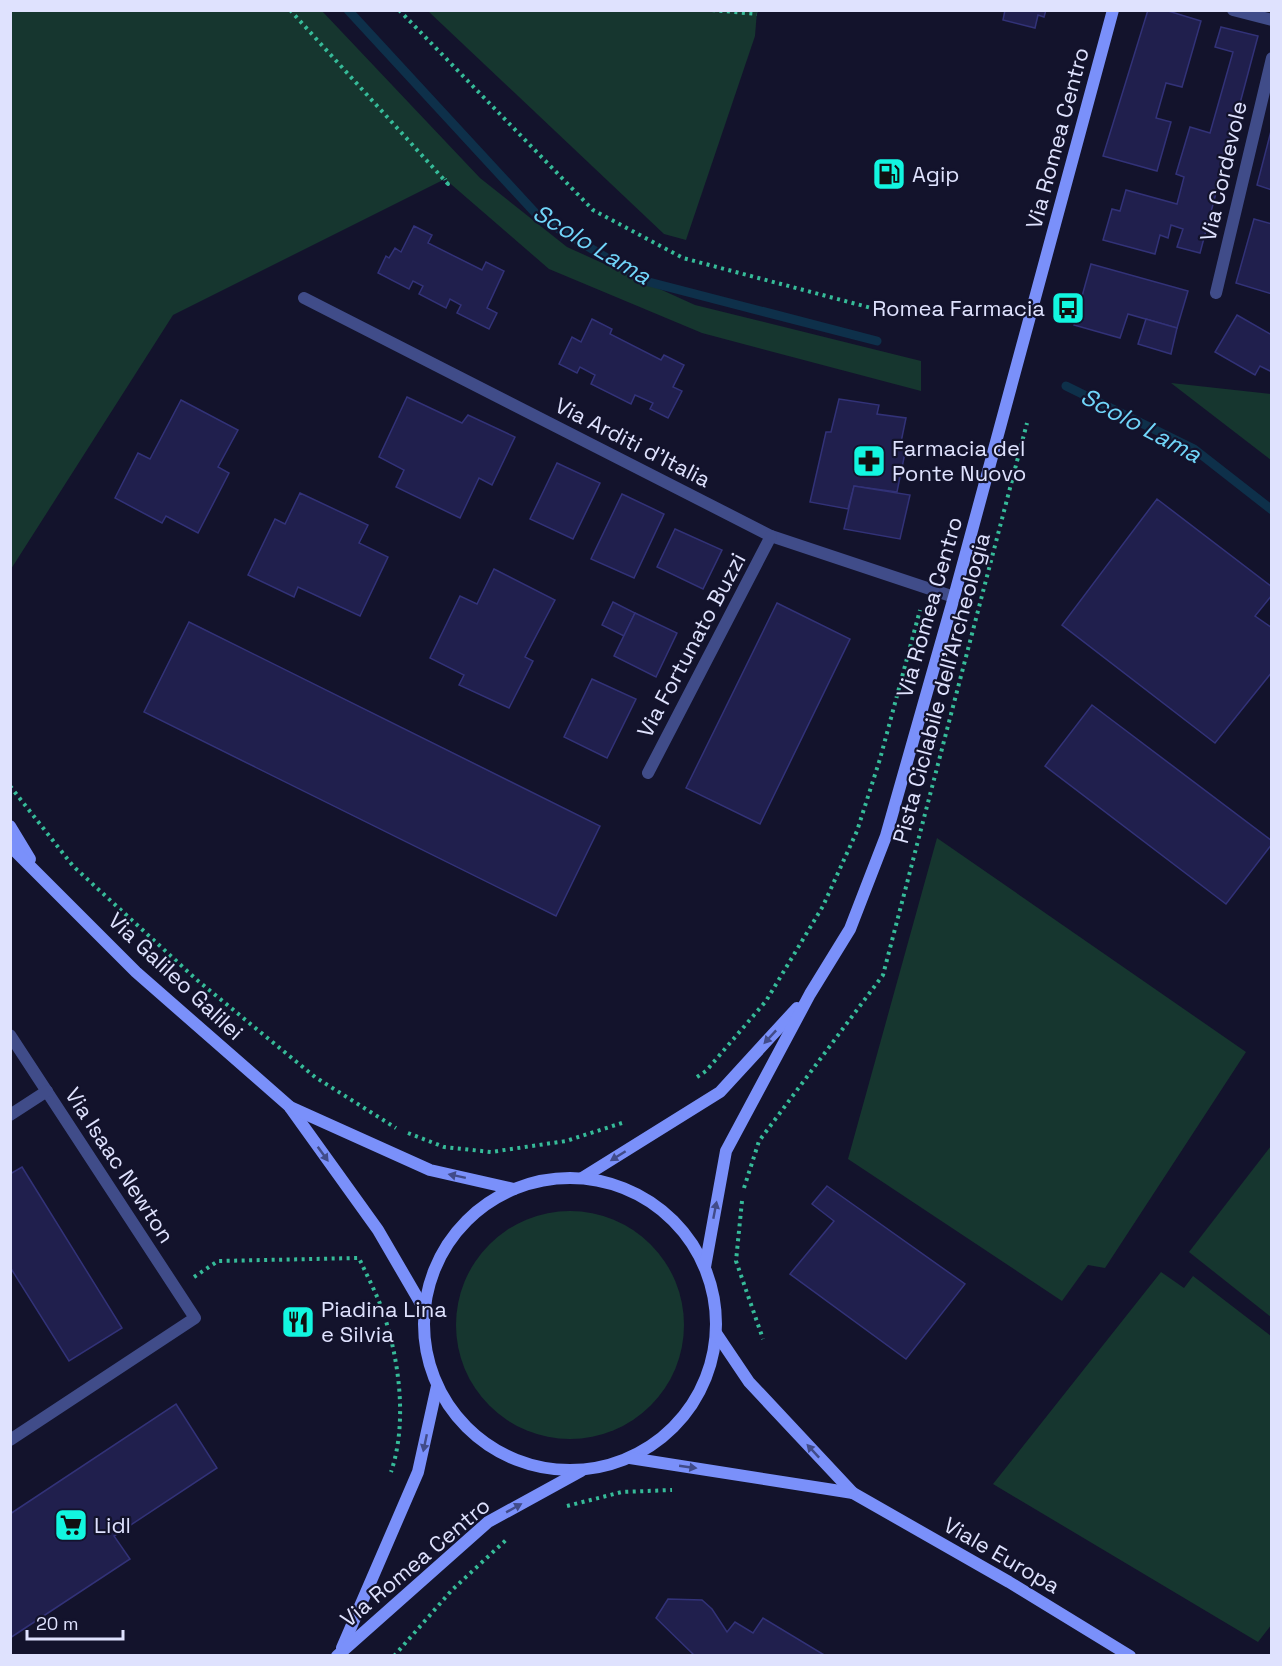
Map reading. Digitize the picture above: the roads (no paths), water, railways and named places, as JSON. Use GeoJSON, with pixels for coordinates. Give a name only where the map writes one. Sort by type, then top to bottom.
{"type":"FeatureCollection","features":[{"type":"Feature","properties":{"kind":"main road","name":"Via Romea Centro"},"geometry":{"type":"LineString","coordinates":[[705,1267],[726,1151],[810,994],[850,929],[886,836],[954,597],[1113,10]]}},
{"type":"Feature","properties":{"kind":"main road","name":"Via Galileo Galilei"},"geometry":{"type":"LineString","coordinates":[[10,826],[39,873]]}},
{"type":"Feature","properties":{"kind":"main road","name":"Via Galileo Galilei"},"geometry":{"type":"LineString","coordinates":[[10,846],[136,972],[289,1106],[378,1230],[424,1309]]}},
{"type":"Feature","properties":{"kind":"main road","name":"Via Romea Centro"},"geometry":{"type":"LineString","coordinates":[[582,1178],[720,1092],[810,994]]}},
{"type":"Feature","properties":{"kind":"main road","name":"Via Galileo Galilei"},"geometry":{"type":"LineString","coordinates":[[289,1106],[430,1170],[514,1189]]}},
{"type":"Feature","properties":{"kind":"main road"},"geometry":{"type":"LineString","coordinates":[[559,1178],[582,1178],[621,1187],[655,1206],[684,1233],[705,1267],[714,1299],[716,1333],[711,1364],[699,1394],[682,1420],[658,1442],[630,1458],[606,1467],[581,1471],[537,1467],[496,1451],[462,1422],[437,1386],[426,1348],[424,1309],[434,1270],[453,1237],[481,1209],[514,1189],[559,1178]]}},
{"type":"Feature","properties":{"kind":"main road","name":"Viale Europa"},"geometry":{"type":"LineString","coordinates":[[716,1333],[749,1382],[853,1493],[1009,1582],[1130,1656]]}},
{"type":"Feature","properties":{"kind":"main road","name":"Via Romea Centro"},"geometry":{"type":"LineString","coordinates":[[339,1654],[418,1472],[437,1386]]}},
{"type":"Feature","properties":{"kind":"main road","name":"Viale Europa"},"geometry":{"type":"LineString","coordinates":[[630,1458],[853,1493]]}},
{"type":"Feature","properties":{"kind":"main road","name":"Via Romea Centro"},"geometry":{"type":"LineString","coordinates":[[339,1654],[488,1522],[581,1471]]}},
{"type":"Feature","properties":{"kind":"street"},"geometry":{"type":"LineString","coordinates":[[1233,10],[1272,20]]}},
{"type":"Feature","properties":{"kind":"street","name":"Via Cordevole"},"geometry":{"type":"LineString","coordinates":[[1216,293],[1272,58]]}},
{"type":"Feature","properties":{"kind":"street","name":"Via Arditi d'Italia"},"geometry":{"type":"LineString","coordinates":[[304,298],[771,536],[954,597]]}},
{"type":"Feature","properties":{"kind":"street","name":"Via Fortunato Buzzi"},"geometry":{"type":"LineString","coordinates":[[648,773],[771,536]]}},
{"type":"Feature","properties":{"kind":"street","name":"Via Isaac Newton"},"geometry":{"type":"LineString","coordinates":[[10,1035],[195,1318],[10,1440]]}},
{"type":"Feature","properties":{"kind":"street"},"geometry":{"type":"LineString","coordinates":[[10,1115],[47,1091]]}},
{"type":"Feature","properties":{"kind":"waterway","name":"Scolo Lama"},"geometry":{"type":"LineString","coordinates":[[348,10],[539,217],[645,281],[877,341]]}},
{"type":"Feature","properties":{"kind":"waterway","name":"Scolo Lama"},"geometry":{"type":"LineString","coordinates":[[1066,386],[1194,449],[1272,510]]}},
{"type":"Feature","properties":{"kind":"place","name":"Agip"},"geometry":{"type":"Point","coordinates":[889,174]}},
{"type":"Feature","properties":{"kind":"place","name":"Romea Farmacia"},"geometry":{"type":"Point","coordinates":[1068,308]}},
{"type":"Feature","properties":{"kind":"place","name":"Farmacia del Ponte Nuovo"},"geometry":{"type":"Point","coordinates":[869,461]}},
{"type":"Feature","properties":{"kind":"place","name":"Piadina Lina e Silvia"},"geometry":{"type":"Point","coordinates":[298,1322]}},
{"type":"Feature","properties":{"kind":"place","name":"Lidl"},"geometry":{"type":"Point","coordinates":[71,1525]}}]}
